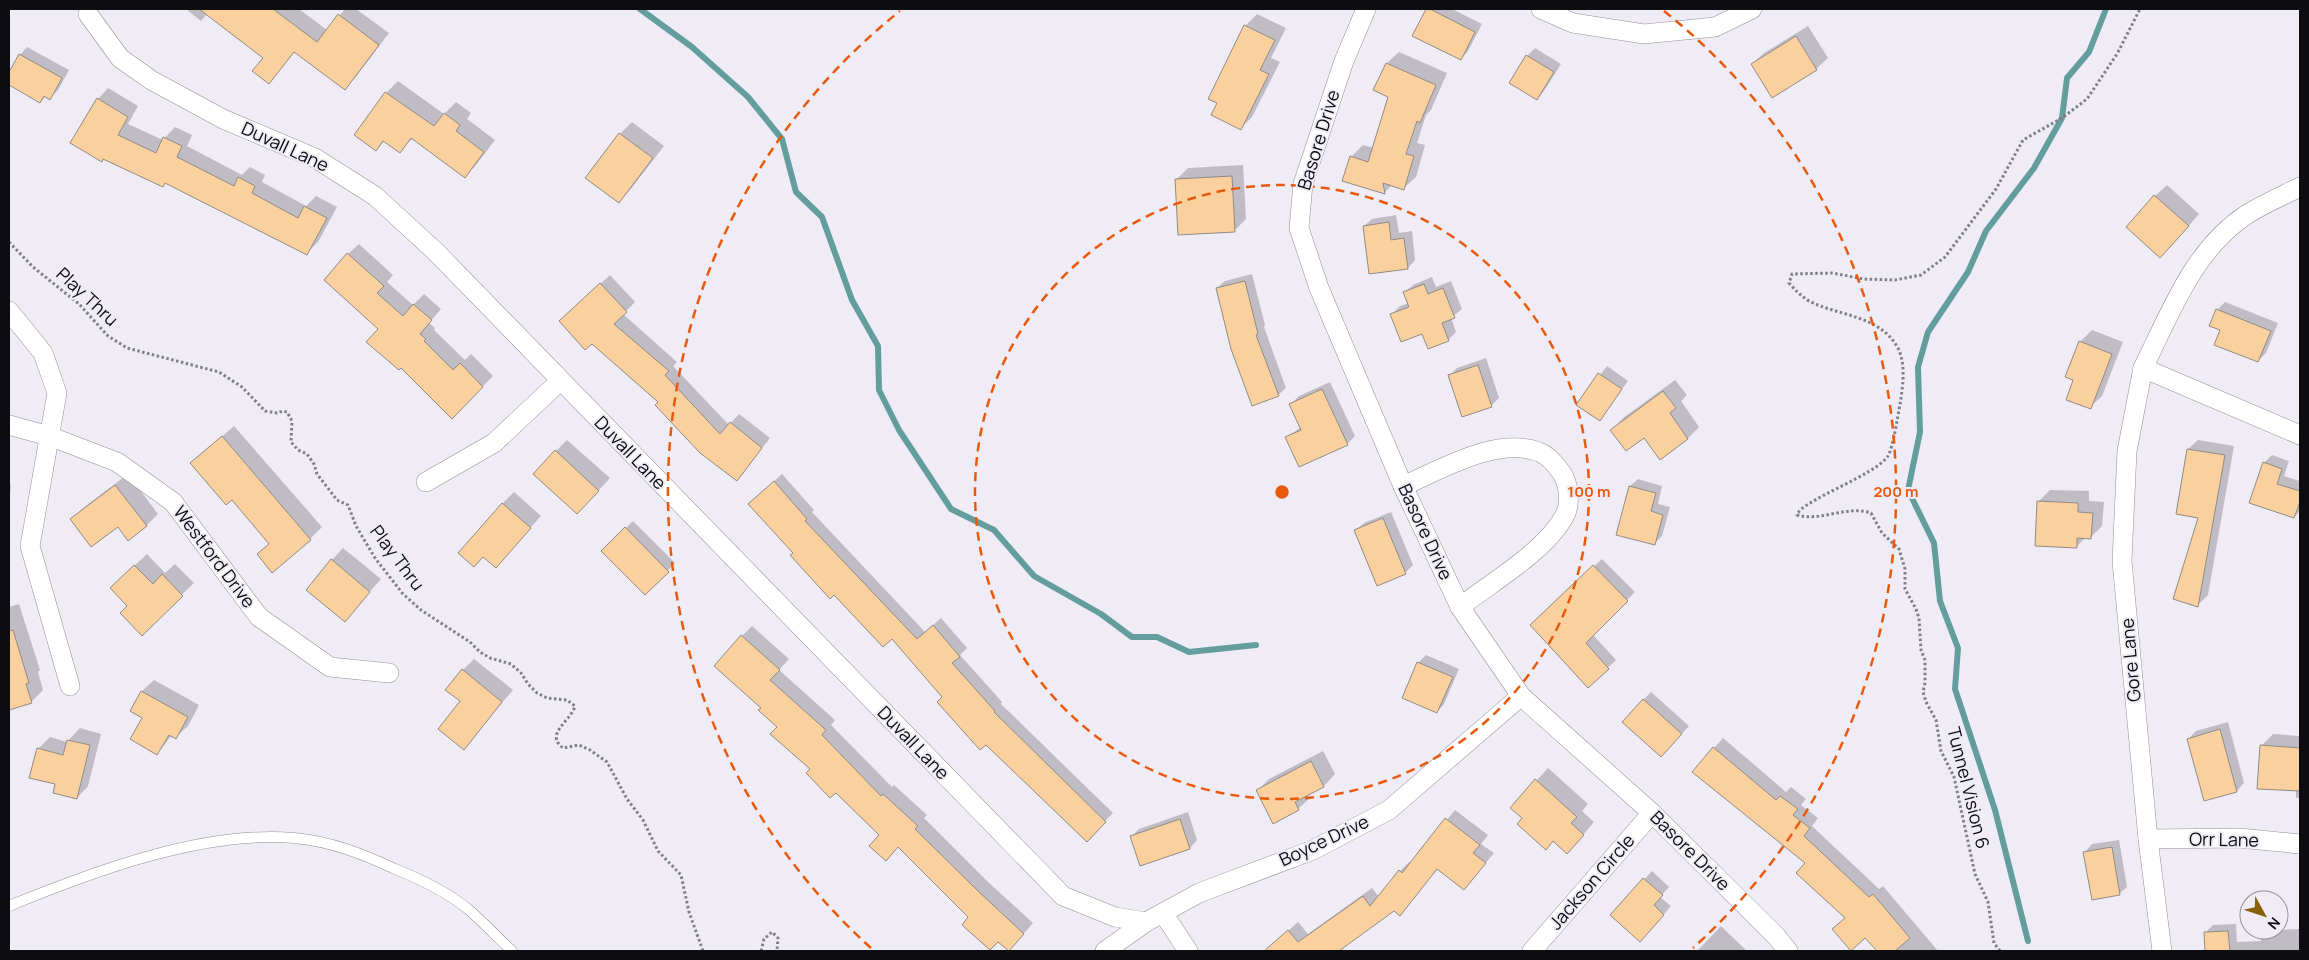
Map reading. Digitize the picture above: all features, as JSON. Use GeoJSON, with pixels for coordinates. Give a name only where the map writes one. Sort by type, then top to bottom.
{"type":"FeatureCollection","features":[{"type":"Feature","properties":{"kind":"street","name":"Basore Drive"},"geometry":{"type":"LineString","coordinates":[[1366,9],[1344,61],[1303,184],[1300,228],[1319,288],[1403,486],[1460,607],[1521,696],[1652,813],[1776,936],[1788,951]]}},
{"type":"Feature","properties":{"kind":"street"},"geometry":{"type":"LineString","coordinates":[[1541,9],[1573,23],[1644,34],[1715,27],[1752,9]]}},
{"type":"Feature","properties":{"kind":"street","name":"Duvall Lane"},"geometry":{"type":"LineString","coordinates":[[88,14],[120,58],[151,80],[223,119],[315,158],[375,196],[436,252],[1063,896],[1115,917],[1154,917]]}},
{"type":"Feature","properties":{"kind":"street","name":"Gore Lane"},"geometry":{"type":"LineString","coordinates":[[2162,951],[2148,840],[2122,561],[2127,452],[2143,368],[2190,275],[2215,242],[2245,216],[2300,187]]}},
{"type":"Feature","properties":{"kind":"street"},"geometry":{"type":"LineString","coordinates":[[9,311],[43,354],[56,393],[30,546],[70,686]]}},
{"type":"Feature","properties":{"kind":"street"},"geometry":{"type":"LineString","coordinates":[[2143,368],[2300,436]]}},
{"type":"Feature","properties":{"kind":"street"},"geometry":{"type":"LineString","coordinates":[[426,482],[494,443],[560,381]]}},
{"type":"Feature","properties":{"kind":"street","name":"Westford Drive"},"geometry":{"type":"LineString","coordinates":[[9,424],[49,436],[117,462],[173,502],[259,617],[330,667],[389,673]]}},
{"type":"Feature","properties":{"kind":"street"},"geometry":{"type":"LineString","coordinates":[[1403,486],[1485,451],[1517,447],[1541,452],[1555,463],[1565,478],[1569,497],[1566,514],[1555,530],[1542,545],[1460,607]]}},
{"type":"Feature","properties":{"kind":"street","name":"Boyce Drive"},"geometry":{"type":"LineString","coordinates":[[1105,951],[1154,917],[1199,893],[1314,850],[1389,810],[1521,696]]}},
{"type":"Feature","properties":{"kind":"street","name":"Jackson Circle"},"geometry":{"type":"LineString","coordinates":[[1532,951],[1652,813]]}},
{"type":"Feature","properties":{"kind":"street","name":"Orr Lane"},"geometry":{"type":"LineString","coordinates":[[2148,840],[2239,838],[2300,844]]}},
{"type":"Feature","properties":{"kind":"street"},"geometry":{"type":"LineString","coordinates":[[1154,917],[1188,951]]}},
{"type":"Feature","properties":{"kind":"lane"},"geometry":{"type":"LineString","coordinates":[[9,906],[66,883],[139,859],[225,840],[294,838],[351,849],[418,878],[467,909],[512,951]]}},
{"type":"Feature","properties":{"kind":"path","name":"Tunnel Vision 6"},"geometry":{"type":"LineString","coordinates":[[2000,951],[1994,942],[1988,902],[1976,874],[1954,777],[1941,751],[1936,720],[1923,692],[1925,660],[1921,650],[1919,618],[1916,608],[1905,590],[1904,569],[1899,549],[1882,533],[1871,513],[1852,510],[1830,514],[1797,515],[1798,510],[1804,505],[1832,492],[1875,467],[1888,456],[1900,402],[1903,365],[1898,347],[1885,333],[1869,322],[1834,311],[1809,300],[1789,283],[1792,274],[1833,273],[1864,279],[1895,280],[1921,274],[1946,257],[1996,189],[2023,140],[2062,118],[2087,99],[2117,54],[2140,9]]}},
{"type":"Feature","properties":{"kind":"path","name":"Play Thru"},"geometry":{"type":"LineString","coordinates":[[9,242],[33,267],[83,309],[108,336],[126,348],[220,372],[242,386],[265,410],[277,413],[288,412],[292,421],[291,442],[298,450],[307,454],[314,464],[317,474],[337,500],[348,505],[356,526],[375,558],[403,594],[421,610],[470,642],[480,652],[490,658],[510,664],[521,673],[537,693],[547,698],[572,703],[575,706],[573,712],[557,729],[556,738],[558,744],[563,748],[579,745],[607,762],[626,799],[643,820],[658,851],[680,875],[689,912],[703,951]]}},
{"type":"Feature","properties":{"kind":"path"},"geometry":{"type":"LineString","coordinates":[[761,951],[764,939],[772,932],[778,938],[778,951]]}},
{"type":"Feature","properties":{"kind":"building"},"geometry":{"type":"Polygon","coordinates":[[[199,9],[273,9],[317,42],[338,14],[379,45],[345,90],[294,52],[269,84],[252,71],[263,58],[199,9]]]}},
{"type":"Feature","properties":{"kind":"building"},"geometry":{"type":"Polygon","coordinates":[[[1426,9],[1430,9],[1475,32],[1461,60],[1412,36],[1426,9]]]}},
{"type":"Feature","properties":{"kind":"building"},"geometry":{"type":"Polygon","coordinates":[[[1244,25],[1275,40],[1260,70],[1269,74],[1241,130],[1211,115],[1217,103],[1208,99],[1244,25]]]}},
{"type":"Feature","properties":{"kind":"building"},"geometry":{"type":"Polygon","coordinates":[[[1796,36],[1817,70],[1772,98],[1751,64],[1796,36]]]}},
{"type":"Feature","properties":{"kind":"building"},"geometry":{"type":"Polygon","coordinates":[[[19,54],[62,78],[50,100],[44,96],[40,103],[9,85],[9,72],[19,54]]]}},
{"type":"Feature","properties":{"kind":"building"},"geometry":{"type":"Polygon","coordinates":[[[1526,55],[1554,72],[1537,100],[1509,83],[1526,55]]]}},
{"type":"Feature","properties":{"kind":"building"},"geometry":{"type":"Polygon","coordinates":[[[1386,63],[1436,85],[1420,123],[1417,121],[1406,154],[1414,156],[1404,190],[1383,183],[1385,194],[1342,181],[1350,156],[1368,162],[1388,97],[1373,90],[1386,63]]]}},
{"type":"Feature","properties":{"kind":"building"},"geometry":{"type":"Polygon","coordinates":[[[385,92],[434,126],[444,113],[460,125],[456,131],[484,152],[465,178],[411,138],[400,153],[383,141],[376,151],[354,135],[385,92]]]}},
{"type":"Feature","properties":{"kind":"building"},"geometry":{"type":"Polygon","coordinates":[[[97,98],[128,117],[118,135],[156,153],[163,137],[182,146],[177,157],[234,186],[238,177],[255,186],[252,193],[298,218],[304,206],[327,218],[307,255],[165,183],[163,187],[103,159],[102,162],[70,143],[97,98]]]}},
{"type":"Feature","properties":{"kind":"building"},"geometry":{"type":"Polygon","coordinates":[[[619,133],[653,158],[619,203],[585,178],[619,133]]]}},
{"type":"Feature","properties":{"kind":"building"},"geometry":{"type":"Polygon","coordinates":[[[1232,176],[1235,232],[1178,235],[1175,179],[1232,176]]]}},
{"type":"Feature","properties":{"kind":"building"},"geometry":{"type":"Polygon","coordinates":[[[2154,195],[2189,226],[2160,258],[2126,227],[2154,195]]]}},
{"type":"Feature","properties":{"kind":"building"},"geometry":{"type":"Polygon","coordinates":[[[1389,222],[1391,240],[1404,238],[1408,269],[1369,274],[1363,226],[1389,222]]]}},
{"type":"Feature","properties":{"kind":"building"},"geometry":{"type":"Polygon","coordinates":[[[347,253],[384,286],[377,293],[403,316],[413,304],[432,320],[420,334],[426,339],[424,341],[453,370],[460,363],[483,387],[452,419],[401,368],[399,370],[366,342],[378,329],[324,280],[347,253]]]}},
{"type":"Feature","properties":{"kind":"building"},"geometry":{"type":"Polygon","coordinates":[[[1245,281],[1258,334],[1256,335],[1279,396],[1252,406],[1231,349],[1216,288],[1245,281]]]}},
{"type":"Feature","properties":{"kind":"building"},"geometry":{"type":"Polygon","coordinates":[[[600,283],[627,312],[614,324],[669,371],[665,375],[720,434],[730,422],[762,448],[737,481],[700,453],[655,405],[658,402],[592,344],[585,350],[559,321],[600,283]]]}},
{"type":"Feature","properties":{"kind":"building"},"geometry":{"type":"Polygon","coordinates":[[[1424,284],[1428,294],[1443,288],[1455,318],[1442,323],[1449,341],[1428,349],[1422,334],[1401,342],[1390,314],[1409,307],[1403,292],[1424,284]]]}},
{"type":"Feature","properties":{"kind":"building"},"geometry":{"type":"Polygon","coordinates":[[[2216,309],[2271,331],[2258,362],[2214,345],[2220,330],[2209,326],[2216,309]]]}},
{"type":"Feature","properties":{"kind":"building"},"geometry":{"type":"Polygon","coordinates":[[[2079,341],[2112,354],[2091,409],[2066,400],[2073,380],[2065,377],[2079,341]]]}},
{"type":"Feature","properties":{"kind":"building"},"geometry":{"type":"Polygon","coordinates":[[[1478,365],[1492,407],[1462,417],[1448,375],[1478,365]]]}},
{"type":"Feature","properties":{"kind":"building"},"geometry":{"type":"Polygon","coordinates":[[[1598,373],[1622,389],[1600,421],[1576,405],[1598,373]]]}},
{"type":"Feature","properties":{"kind":"building"},"geometry":{"type":"Polygon","coordinates":[[[1322,389],[1348,445],[1299,467],[1285,437],[1301,430],[1289,404],[1322,389]]]}},
{"type":"Feature","properties":{"kind":"building"},"geometry":{"type":"Polygon","coordinates":[[[1663,391],[1676,408],[1670,413],[1688,439],[1660,460],[1644,438],[1626,451],[1610,430],[1663,391]]]}},
{"type":"Feature","properties":{"kind":"building"},"geometry":{"type":"Polygon","coordinates":[[[222,436],[311,540],[272,573],[257,554],[269,544],[232,500],[226,505],[190,463],[222,436]]]}},
{"type":"Feature","properties":{"kind":"building"},"geometry":{"type":"Polygon","coordinates":[[[2187,449],[2225,455],[2198,607],[2173,599],[2198,518],[2176,514],[2187,449]]]}},
{"type":"Feature","properties":{"kind":"building"},"geometry":{"type":"Polygon","coordinates":[[[555,450],[599,491],[577,514],[533,474],[555,450]]]}},
{"type":"Feature","properties":{"kind":"building"},"geometry":{"type":"Polygon","coordinates":[[[2263,462],[2282,469],[2277,484],[2300,491],[2300,502],[2294,518],[2249,503],[2263,462]]]}},
{"type":"Feature","properties":{"kind":"building"},"geometry":{"type":"Polygon","coordinates":[[[774,481],[807,519],[805,521],[917,639],[933,625],[960,657],[952,663],[994,712],[1106,822],[1087,842],[986,745],[980,750],[937,702],[942,697],[892,639],[883,647],[834,595],[830,599],[790,555],[793,553],[748,504],[774,481]]]}},
{"type":"Feature","properties":{"kind":"building"},"geometry":{"type":"Polygon","coordinates":[[[115,485],[147,526],[128,541],[118,527],[91,547],[70,519],[115,485]]]}},
{"type":"Feature","properties":{"kind":"building"},"geometry":{"type":"Polygon","coordinates":[[[1629,486],[1656,493],[1651,511],[1663,515],[1655,545],[1616,535],[1629,486]]]}},
{"type":"Feature","properties":{"kind":"building"},"geometry":{"type":"Polygon","coordinates":[[[2037,501],[2078,503],[2078,512],[2093,513],[2091,539],[2077,538],[2077,548],[2035,546],[2037,501]]]}},
{"type":"Feature","properties":{"kind":"building"},"geometry":{"type":"Polygon","coordinates":[[[502,503],[531,528],[496,568],[483,557],[474,567],[458,553],[502,503]]]}},
{"type":"Feature","properties":{"kind":"building"},"geometry":{"type":"Polygon","coordinates":[[[1383,518],[1406,574],[1377,586],[1354,530],[1383,518]]]}},
{"type":"Feature","properties":{"kind":"building"},"geometry":{"type":"Polygon","coordinates":[[[625,527],[669,572],[645,595],[601,551],[625,527]]]}},
{"type":"Feature","properties":{"kind":"building"},"geometry":{"type":"Polygon","coordinates":[[[331,559],[370,592],[345,622],[306,590],[331,559]]]}},
{"type":"Feature","properties":{"kind":"building"},"geometry":{"type":"Polygon","coordinates":[[[134,565],[153,584],[162,574],[183,596],[142,636],[120,613],[127,606],[110,588],[134,565]]]}},
{"type":"Feature","properties":{"kind":"building"},"geometry":{"type":"Polygon","coordinates":[[[1593,565],[1628,601],[1586,643],[1609,669],[1588,688],[1530,625],[1593,565]]]}},
{"type":"Feature","properties":{"kind":"building"},"geometry":{"type":"Polygon","coordinates":[[[13,630],[29,683],[26,684],[32,703],[9,710],[9,631],[13,630]]]}},
{"type":"Feature","properties":{"kind":"building"},"geometry":{"type":"Polygon","coordinates":[[[741,635],[780,670],[770,680],[826,730],[822,735],[881,796],[883,794],[918,826],[915,829],[1024,934],[1009,951],[998,942],[990,950],[962,925],[968,917],[898,847],[886,861],[869,846],[879,835],[836,793],[830,798],[806,773],[810,769],[770,734],[777,727],[758,710],[761,708],[714,666],[741,635]]]}},
{"type":"Feature","properties":{"kind":"building"},"geometry":{"type":"Polygon","coordinates":[[[1417,662],[1453,677],[1437,713],[1402,698],[1417,662]]]}},
{"type":"Feature","properties":{"kind":"building"},"geometry":{"type":"Polygon","coordinates":[[[462,669],[502,702],[464,750],[438,729],[460,701],[445,690],[462,669]]]}},
{"type":"Feature","properties":{"kind":"building"},"geometry":{"type":"Polygon","coordinates":[[[141,691],[188,717],[176,739],[169,735],[157,755],[130,739],[142,718],[130,711],[141,691]]]}},
{"type":"Feature","properties":{"kind":"building"},"geometry":{"type":"Polygon","coordinates":[[[1643,699],[1682,734],[1661,757],[1622,722],[1643,699]]]}},
{"type":"Feature","properties":{"kind":"building"},"geometry":{"type":"Polygon","coordinates":[[[2220,729],[2237,792],[2204,801],[2187,739],[2220,729]]]}},
{"type":"Feature","properties":{"kind":"building"},"geometry":{"type":"Polygon","coordinates":[[[67,740],[90,745],[77,799],[53,793],[55,784],[29,778],[37,748],[63,755],[67,740]]]}},
{"type":"Feature","properties":{"kind":"building"},"geometry":{"type":"Polygon","coordinates":[[[2260,745],[2300,748],[2300,791],[2257,789],[2260,745]]]}},
{"type":"Feature","properties":{"kind":"building"},"geometry":{"type":"Polygon","coordinates":[[[1713,747],[1776,800],[1780,796],[1798,809],[1793,815],[1810,828],[1804,836],[1869,897],[1873,894],[1910,938],[1895,951],[1877,951],[1865,938],[1851,951],[1832,929],[1845,918],[1796,873],[1805,863],[1692,772],[1713,747]]]}},
{"type":"Feature","properties":{"kind":"building"},"geometry":{"type":"Polygon","coordinates":[[[1311,761],[1324,787],[1295,802],[1299,810],[1273,824],[1256,790],[1311,761]]]}},
{"type":"Feature","properties":{"kind":"building"},"geometry":{"type":"Polygon","coordinates":[[[1535,779],[1577,817],[1571,823],[1584,835],[1567,854],[1553,841],[1546,850],[1517,824],[1522,818],[1510,808],[1535,779]]]}},
{"type":"Feature","properties":{"kind":"building"},"geometry":{"type":"Polygon","coordinates":[[[1445,818],[1480,845],[1473,853],[1486,863],[1464,890],[1437,869],[1400,916],[1394,911],[1339,951],[1264,951],[1288,930],[1298,942],[1363,896],[1370,906],[1399,870],[1402,873],[1445,818]]]}},
{"type":"Feature","properties":{"kind":"building"},"geometry":{"type":"Polygon","coordinates":[[[1180,819],[1190,849],[1140,866],[1130,836],[1180,819]]]}},
{"type":"Feature","properties":{"kind":"building"},"geometry":{"type":"Polygon","coordinates":[[[2112,847],[2120,895],[2092,900],[2083,852],[2112,847]]]}},
{"type":"Feature","properties":{"kind":"building"},"geometry":{"type":"Polygon","coordinates":[[[1643,878],[1663,895],[1654,905],[1664,915],[1640,942],[1610,915],[1643,878]]]}},
{"type":"Feature","properties":{"kind":"building"},"geometry":{"type":"Polygon","coordinates":[[[2228,931],[2230,951],[2205,951],[2204,932],[2228,931]]]}},
{"type":"Feature","properties":{"kind":"waterway"},"geometry":{"type":"LineString","coordinates":[[640,9],[692,47],[748,97],[782,139],[796,192],[822,217],[852,300],[878,346],[879,390],[899,430],[951,509],[994,530],[1034,576],[1101,614],[1132,637],[1157,637],[1189,652],[1256,645]]}},
{"type":"Feature","properties":{"kind":"waterway"},"geometry":{"type":"LineString","coordinates":[[2028,941],[1995,810],[1955,689],[1958,648],[1940,601],[1934,543],[1908,490],[1920,432],[1918,367],[1928,332],[1968,272],[1986,231],[2034,168],[2062,118],[2067,78],[2089,52],[2106,9]]}}]}
